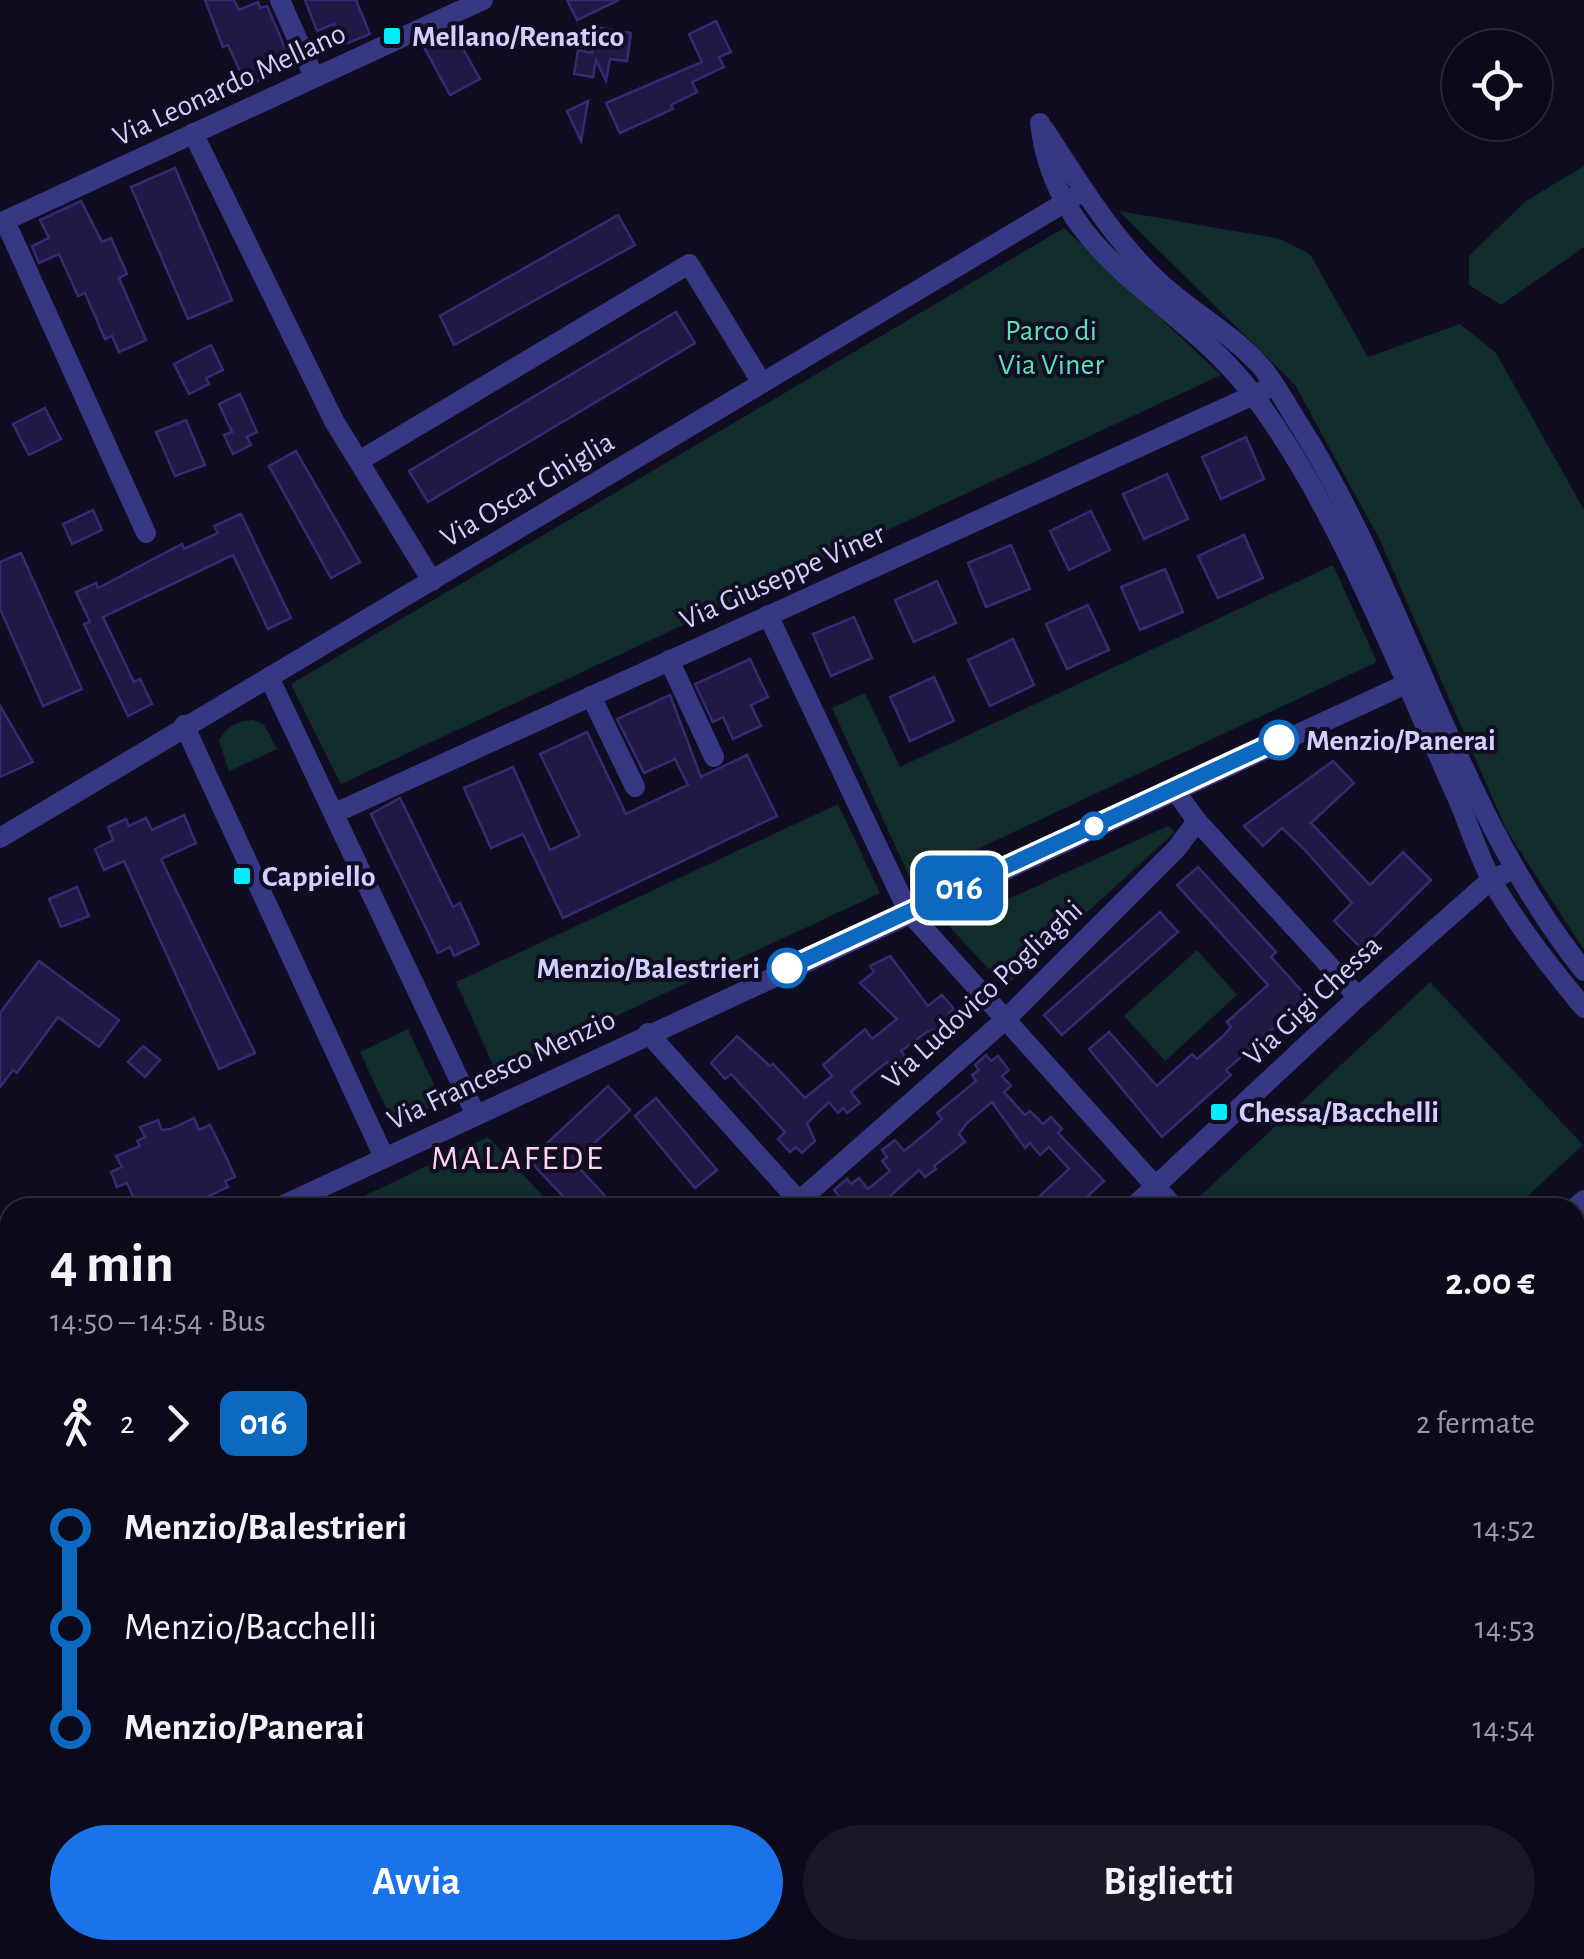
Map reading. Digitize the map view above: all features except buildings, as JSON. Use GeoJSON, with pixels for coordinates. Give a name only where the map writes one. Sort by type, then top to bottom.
{"type":"FeatureCollection","features":[{"type":"Feature","properties":{"kind":"street"},"geometry":{"type":"LineString","coordinates":[[280,0],[314,77]]}},
{"type":"Feature","properties":{"kind":"street","name":"Via Leonardo Mellano"},"geometry":{"type":"LineString","coordinates":[[2,222],[314,77],[451,7],[483,0]]}},
{"type":"Feature","properties":{"kind":"street"},"geometry":{"type":"LineString","coordinates":[[1264,391],[1115,268],[1065,204],[1044,158],[1040,123],[1084,191],[1157,280],[1259,364],[1264,391],[1412,680],[1515,870],[1584,971]]}},
{"type":"Feature","properties":{"kind":"street"},"geometry":{"type":"LineString","coordinates":[[193,133],[334,421],[432,581]]}},
{"type":"Feature","properties":{"kind":"street","name":"Via Oscar Ghiglia"},"geometry":{"type":"LineString","coordinates":[[0,838],[1084,191]]}},
{"type":"Feature","properties":{"kind":"street"},"geometry":{"type":"LineString","coordinates":[[2,222],[146,532]]}},
{"type":"Feature","properties":{"kind":"street"},"geometry":{"type":"LineString","coordinates":[[359,462],[689,264],[762,383]]}},
{"type":"Feature","properties":{"kind":"street","name":"Via Giuseppe Viner"},"geometry":{"type":"LineString","coordinates":[[335,813],[1264,391]]}},
{"type":"Feature","properties":{"kind":"street"},"geometry":{"type":"LineString","coordinates":[[768,615],[908,912],[1167,1198]]}},
{"type":"Feature","properties":{"kind":"street"},"geometry":{"type":"LineString","coordinates":[[670,660],[714,756]]}},
{"type":"Feature","properties":{"kind":"street"},"geometry":{"type":"LineString","coordinates":[[269,677],[475,1113]]}},
{"type":"Feature","properties":{"kind":"street"},"geometry":{"type":"LineString","coordinates":[[1412,680],[1492,879],[1584,1008]]}},
{"type":"Feature","properties":{"kind":"street","name":"Via Francesco Menzio"},"geometry":{"type":"LineString","coordinates":[[297,1198],[1412,680]]}},
{"type":"Feature","properties":{"kind":"street"},"geometry":{"type":"LineString","coordinates":[[591,696],[636,787]]}},
{"type":"Feature","properties":{"kind":"street"},"geometry":{"type":"LineString","coordinates":[[184,725],[384,1157]]}},
{"type":"Feature","properties":{"kind":"street"},"geometry":{"type":"LineString","coordinates":[[1174,789],[1196,821],[1358,997]]}},
{"type":"Feature","properties":{"kind":"street","name":"Via Ludovico Pogliaghi"},"geometry":{"type":"LineString","coordinates":[[809,1198],[1006,1019],[1177,848],[1196,821]]}},
{"type":"Feature","properties":{"kind":"street","name":"Via Gigi Chessa"},"geometry":{"type":"LineString","coordinates":[[1143,1198],[1358,997],[1492,879],[1515,870]]}},
{"type":"Feature","properties":{"kind":"street"},"geometry":{"type":"LineString","coordinates":[[648,1032],[797,1198]]}},
{"type":"Feature","properties":{"kind":"green space"},"geometry":{"type":"Polygon","coordinates":[[[1584,166],[1584,247],[1501,305],[1469,285],[1469,256],[1526,201],[1584,166]]]}},
{"type":"Feature","properties":{"kind":"green space"},"geometry":{"type":"Polygon","coordinates":[[[1119,211],[1280,239],[1310,254],[1368,357],[1460,324],[1496,353],[1584,510],[1584,950],[1506,829],[1379,538],[1295,385],[1119,211]]]}},
{"type":"Feature","properties":{"kind":"green space","name":"Parco di Via Viner"},"geometry":{"type":"Polygon","coordinates":[[[1064,228],[1221,375],[341,784],[291,684],[1064,228]]]}},
{"type":"Feature","properties":{"kind":"green space"},"geometry":{"type":"Polygon","coordinates":[[[1333,565],[1377,662],[911,880],[832,708],[865,693],[900,767],[1333,565]]]}},
{"type":"Feature","properties":{"kind":"green space"},"geometry":{"type":"Polygon","coordinates":[[[253,720],[264,725],[277,749],[229,771],[219,741],[233,725],[253,720]]]}},
{"type":"Feature","properties":{"kind":"green space"},"geometry":{"type":"Polygon","coordinates":[[[838,804],[880,893],[496,1072],[456,982],[838,804]]]}},
{"type":"Feature","properties":{"kind":"green space"},"geometry":{"type":"Polygon","coordinates":[[[1168,826],[1175,832],[1005,987],[949,926],[1168,826]]]}},
{"type":"Feature","properties":{"kind":"green space"},"geometry":{"type":"Polygon","coordinates":[[[1197,950],[1237,995],[1165,1061],[1124,1016],[1197,950]]]}},
{"type":"Feature","properties":{"kind":"green space"},"geometry":{"type":"Polygon","coordinates":[[[1430,982],[1583,1145],[1526,1198],[1198,1198],[1430,982]]]}},
{"type":"Feature","properties":{"kind":"green space"},"geometry":{"type":"Polygon","coordinates":[[[408,1029],[442,1102],[394,1125],[360,1052],[408,1029]]]}},
{"type":"Feature","properties":{"kind":"green space"},"geometry":{"type":"Polygon","coordinates":[[[488,1137],[545,1198],[360,1198],[488,1137]]]}},
{"type":"Feature","properties":{"kind":"bus line","name":"016"},"geometry":{"type":"LineString","coordinates":[[787,968],[1279,740]]}},
{"type":"Feature","properties":{"kind":"place","name":"Mellano/Renatico"},"geometry":{"type":"Point","coordinates":[392,36]}},
{"type":"Feature","properties":{"kind":"place","name":"Menzio/Panerai"},"geometry":{"type":"Point","coordinates":[1279,740]}},
{"type":"Feature","properties":{"kind":"place","name":"Cappiello"},"geometry":{"type":"Point","coordinates":[242,876]}},
{"type":"Feature","properties":{"kind":"place","name":"Menzio/Balestrieri"},"geometry":{"type":"Point","coordinates":[787,968]}},
{"type":"Feature","properties":{"kind":"place","name":"Chessa/Bacchelli"},"geometry":{"type":"Point","coordinates":[1219,1112]}},
{"type":"Feature","properties":{"kind":"district","name":"MALAFEDE"},"geometry":{"type":"Point","coordinates":[518,1157]}}]}
